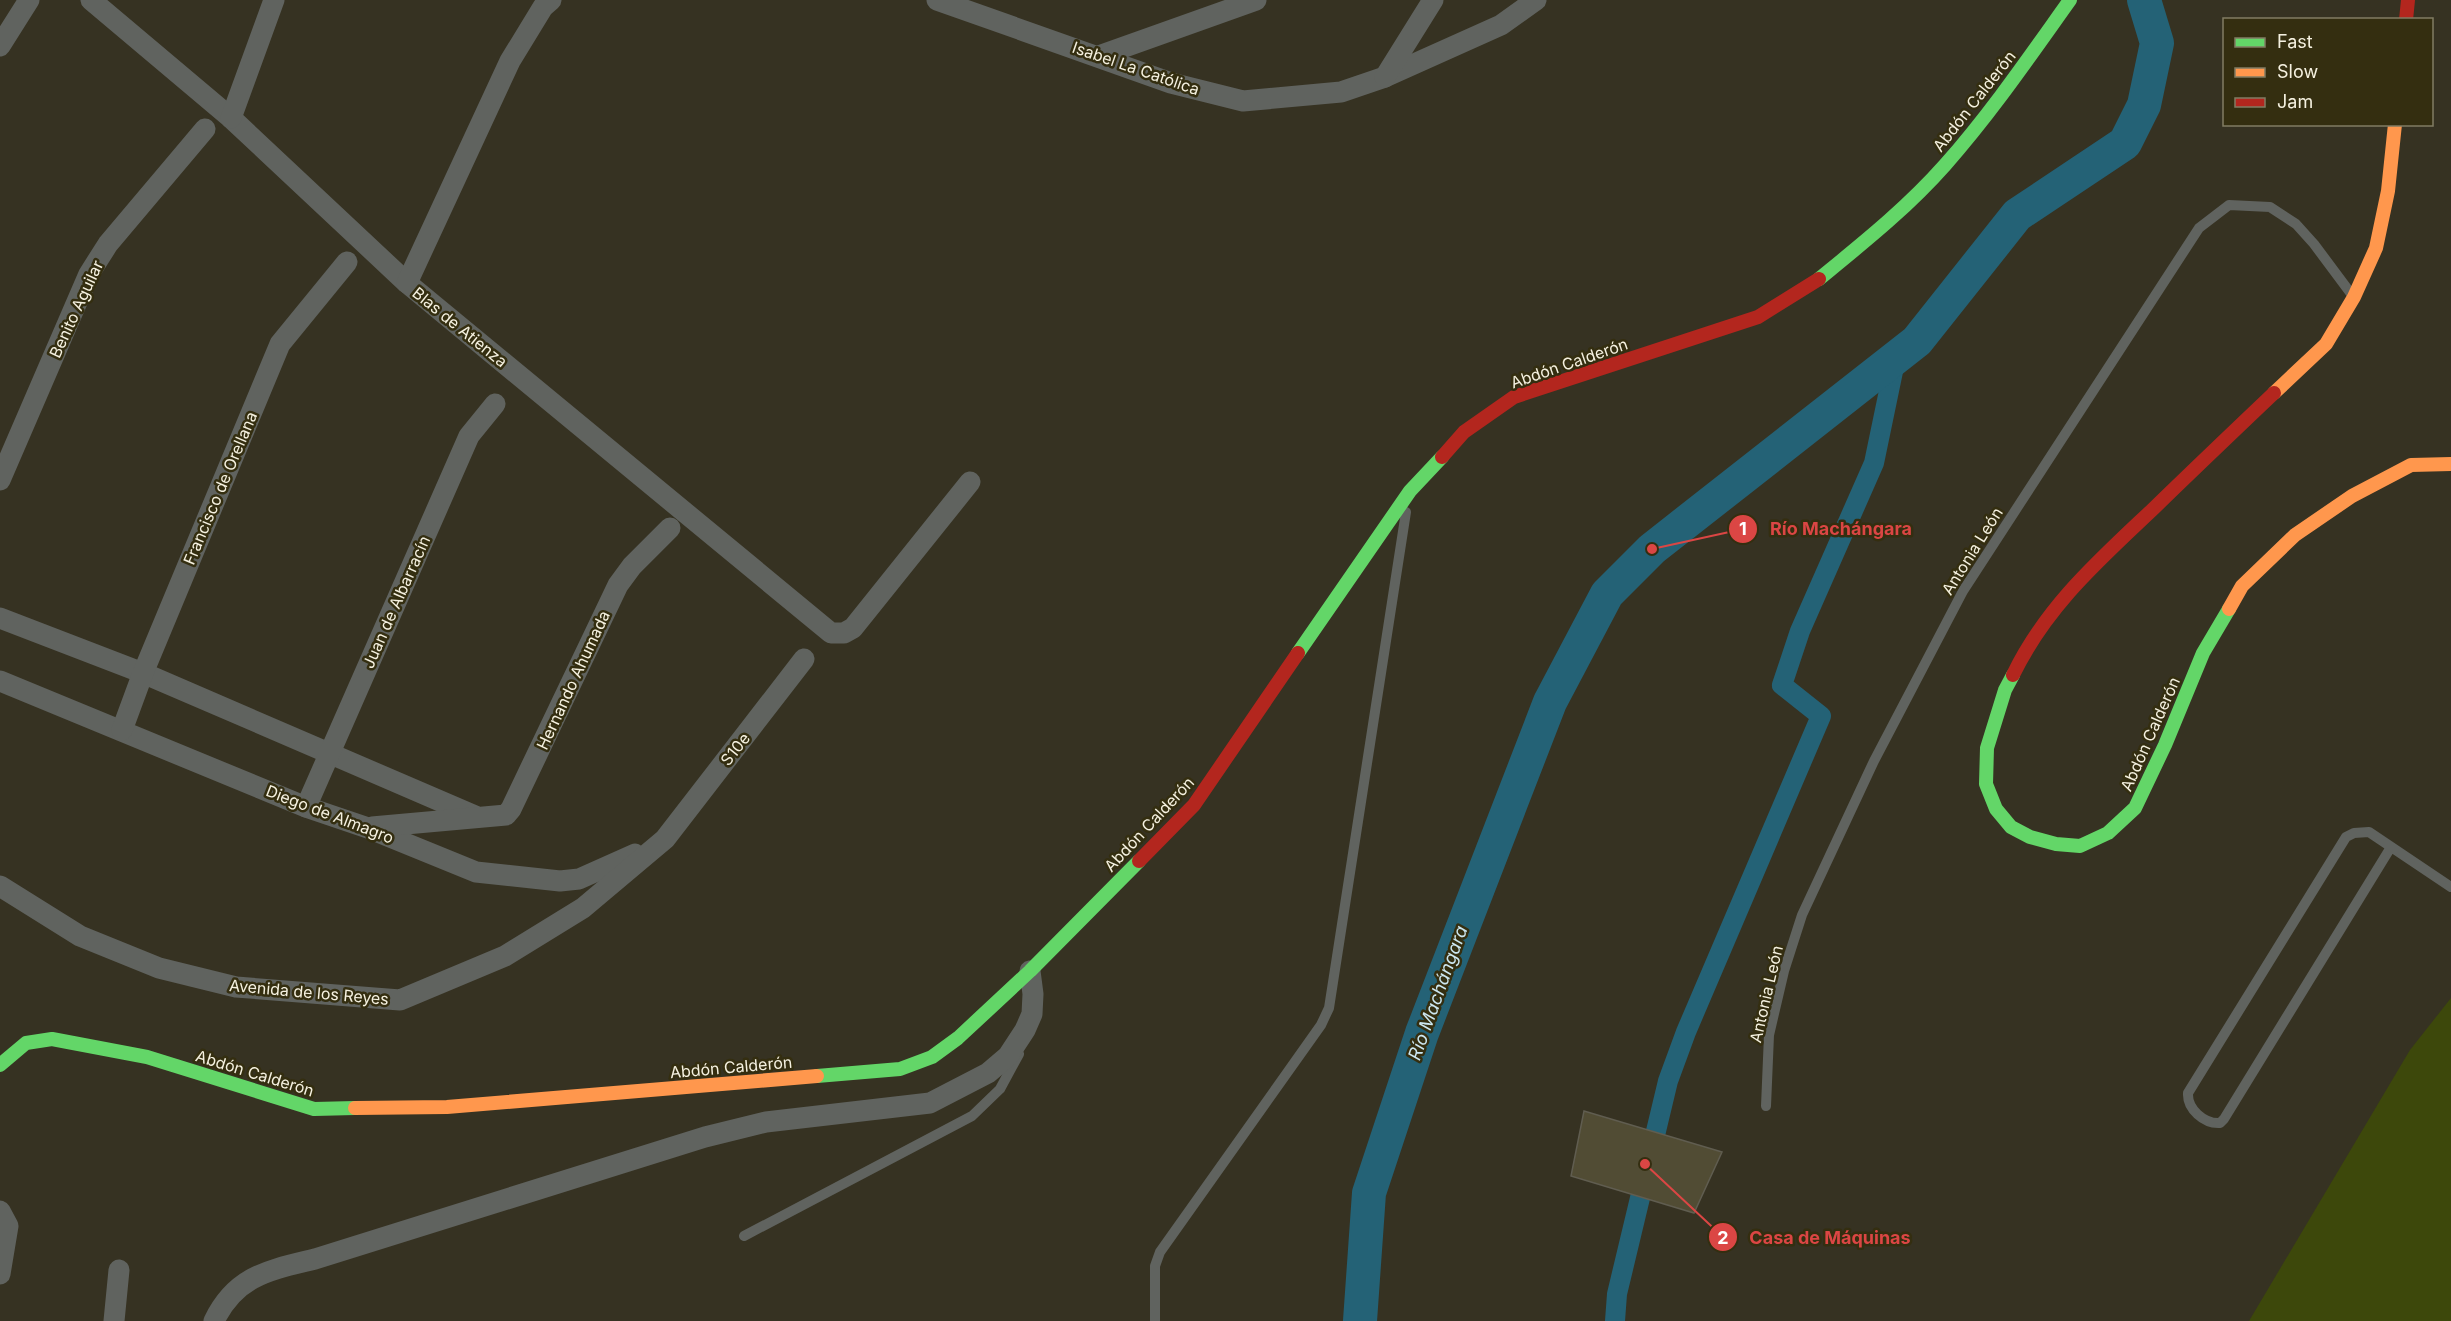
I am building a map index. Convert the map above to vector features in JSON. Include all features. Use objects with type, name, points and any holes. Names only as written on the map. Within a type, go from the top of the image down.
[{"type":"street","points":[[0,46],[29,0]]},
{"type":"street","name":"Blas de Atienza","points":[[91,0],[231,118],[407,283],[831,633],[844,633],[853,628],[970,482]]},
{"type":"street","points":[[231,118],[274,0]]},
{"type":"street","points":[[407,283],[510,61],[543,7],[551,0]]},
{"type":"street","name":"Isabel La Católica","points":[[937,0],[1171,83],[1243,101],[1341,92],[1385,77],[1501,25],[1536,0]]},
{"type":"street","points":[[1099,56],[1256,0]]},
{"type":"street","points":[[1385,77],[1433,0]]},
{"type":"street","name":"Abdón Calderón","points":[[0,1065],[26,1043],[52,1039],[147,1056],[314,1109],[447,1107],[900,1069],[932,1057],[958,1038],[1030,971],[1194,805],[1410,491],[1464,432],[1514,397],[1758,317],[1816,281],[1888,224],[1945,165],[2004,92],[2070,0]]},
{"type":"street","points":[[2406,18],[2408,0]]},
{"type":"street","name":"Abdón Calderón","points":[[2395,126],[2388,191],[2376,248],[2354,297],[2326,344],[2101,558],[2061,599],[2028,644],[2005,690],[1987,748],[1986,784],[1996,809],[2011,827],[2030,837],[2056,844],[2080,846],[2108,834],[2135,808],[2165,745],[2203,653],[2242,586],[2295,535],[2352,496],[2411,465],[2451,464]]},
{"type":"street","name":"Benito Aguilar","points":[[0,480],[89,274],[108,244],[205,129]]},
{"type":"street","name":"Francisco de Orellana","points":[[122,730],[143,673],[280,344],[347,262]]},
{"type":"street","name":"Juan de Albarracín","points":[[306,807],[469,436],[495,404]]},
{"type":"street","name":"Hernando Ahumada","points":[[368,828],[475,816],[500,817],[506,815],[511,809],[618,585],[632,566],[670,528]]},
{"type":"street","points":[[0,618],[143,673],[475,816]]},
{"type":"street","name":"S10e","points":[[665,839],[804,659]]},
{"type":"street","name":"Diego de Almagro","points":[[0,681],[306,807],[368,828],[476,872],[560,881],[579,879],[665,839]]},
{"type":"street","name":"Avenida de los Reyes","points":[[0,886],[80,936],[159,968],[236,987],[400,1000],[505,956],[583,908],[665,839]]},
{"type":"street","points":[[214,1321],[223,1302],[245,1281],[272,1269],[360,1245],[705,1137],[766,1122],[930,1103],[988,1073],[1008,1056],[1025,1030],[1032,1014],[1033,994],[1030,971]]},
{"type":"street","points":[[0,1211],[8,1226],[0,1274]]},
{"type":"street","points":[[114,1321],[119,1270]]},
{"type":"lane","name":"Antonia León","points":[[1766,1106],[1768,1035],[1784,971],[1802,915],[1874,761],[1963,591],[2199,228],[2229,206],[2270,207],[2296,224],[2354,297]]},
{"type":"lane","points":[[1155,1321],[1155,1266],[1160,1252],[1321,1025],[1329,1008],[1410,491]]},
{"type":"lane","points":[[2391,847],[2224,1119],[2220,1123],[2213,1123],[2190,1108],[2187,1102],[2188,1094],[2346,837],[2354,833],[2369,832],[2451,887]]},
{"type":"lane","points":[[744,1236],[972,1116],[1000,1089],[1018,1055],[1025,1030]]},
{"type":"green space","points":[[2451,998],[2451,1321],[2249,1321],[2410,1050]]},
{"type":"building","points":[[1584,1111],[1722,1152],[1694,1213],[1571,1176]]},
{"type":"waterway","name":"Río Machángara","points":[[1360,1321],[1369,1193],[1422,1033],[1550,702],[1607,594],[1652,549],[1917,341],[2017,215],[2125,143],[2144,105],[2157,43],[2144,0]]},
{"type":"waterway","points":[[1615,1321],[1617,1294],[1668,1081],[1686,1032],[1821,716],[1782,685],[1800,631],[1874,463],[1896,357]]},
{"type":"traffic: fast","points":[[1819,279],[1900,210],[1945,165],[1994,105],[2070,0]]},
{"type":"traffic: fast","points":[[1298,653],[1410,491],[1442,457]]},
{"type":"traffic: fast","points":[[2013,675],[2005,690],[1987,748],[1986,784],[1996,809],[2011,827],[2030,837],[2056,844],[2080,846],[2108,833],[2135,808],[2165,745],[2203,653],[2229,609]]},
{"type":"traffic: fast","points":[[817,1076],[900,1069],[932,1057],[958,1038],[1030,971],[1139,861]]},
{"type":"traffic: fast","points":[[0,1065],[26,1043],[52,1039],[147,1057],[314,1109],[355,1108]]},
{"type":"traffic: slow","points":[[2274,393],[2326,344],[2354,297],[2376,248],[2388,191],[2395,126]]},
{"type":"traffic: slow","points":[[2229,609],[2242,586],[2295,535],[2352,496],[2411,465],[2451,464]]},
{"type":"traffic: slow","points":[[355,1108],[447,1107],[817,1076]]},
{"type":"traffic: jam","points":[[2406,18],[2408,0]]},
{"type":"traffic: jam","points":[[1442,457],[1464,432],[1514,397],[1758,317],[1819,279]]},
{"type":"traffic: jam","points":[[2013,675],[2041,628],[2074,587],[2274,393]]},
{"type":"traffic: jam","points":[[1139,861],[1194,805],[1298,653]]},
{"type":"place","name":"Río Machángara","points":[[1652,549]]},
{"type":"place","name":"Casa de Máquinas","points":[[1645,1164]]}]
